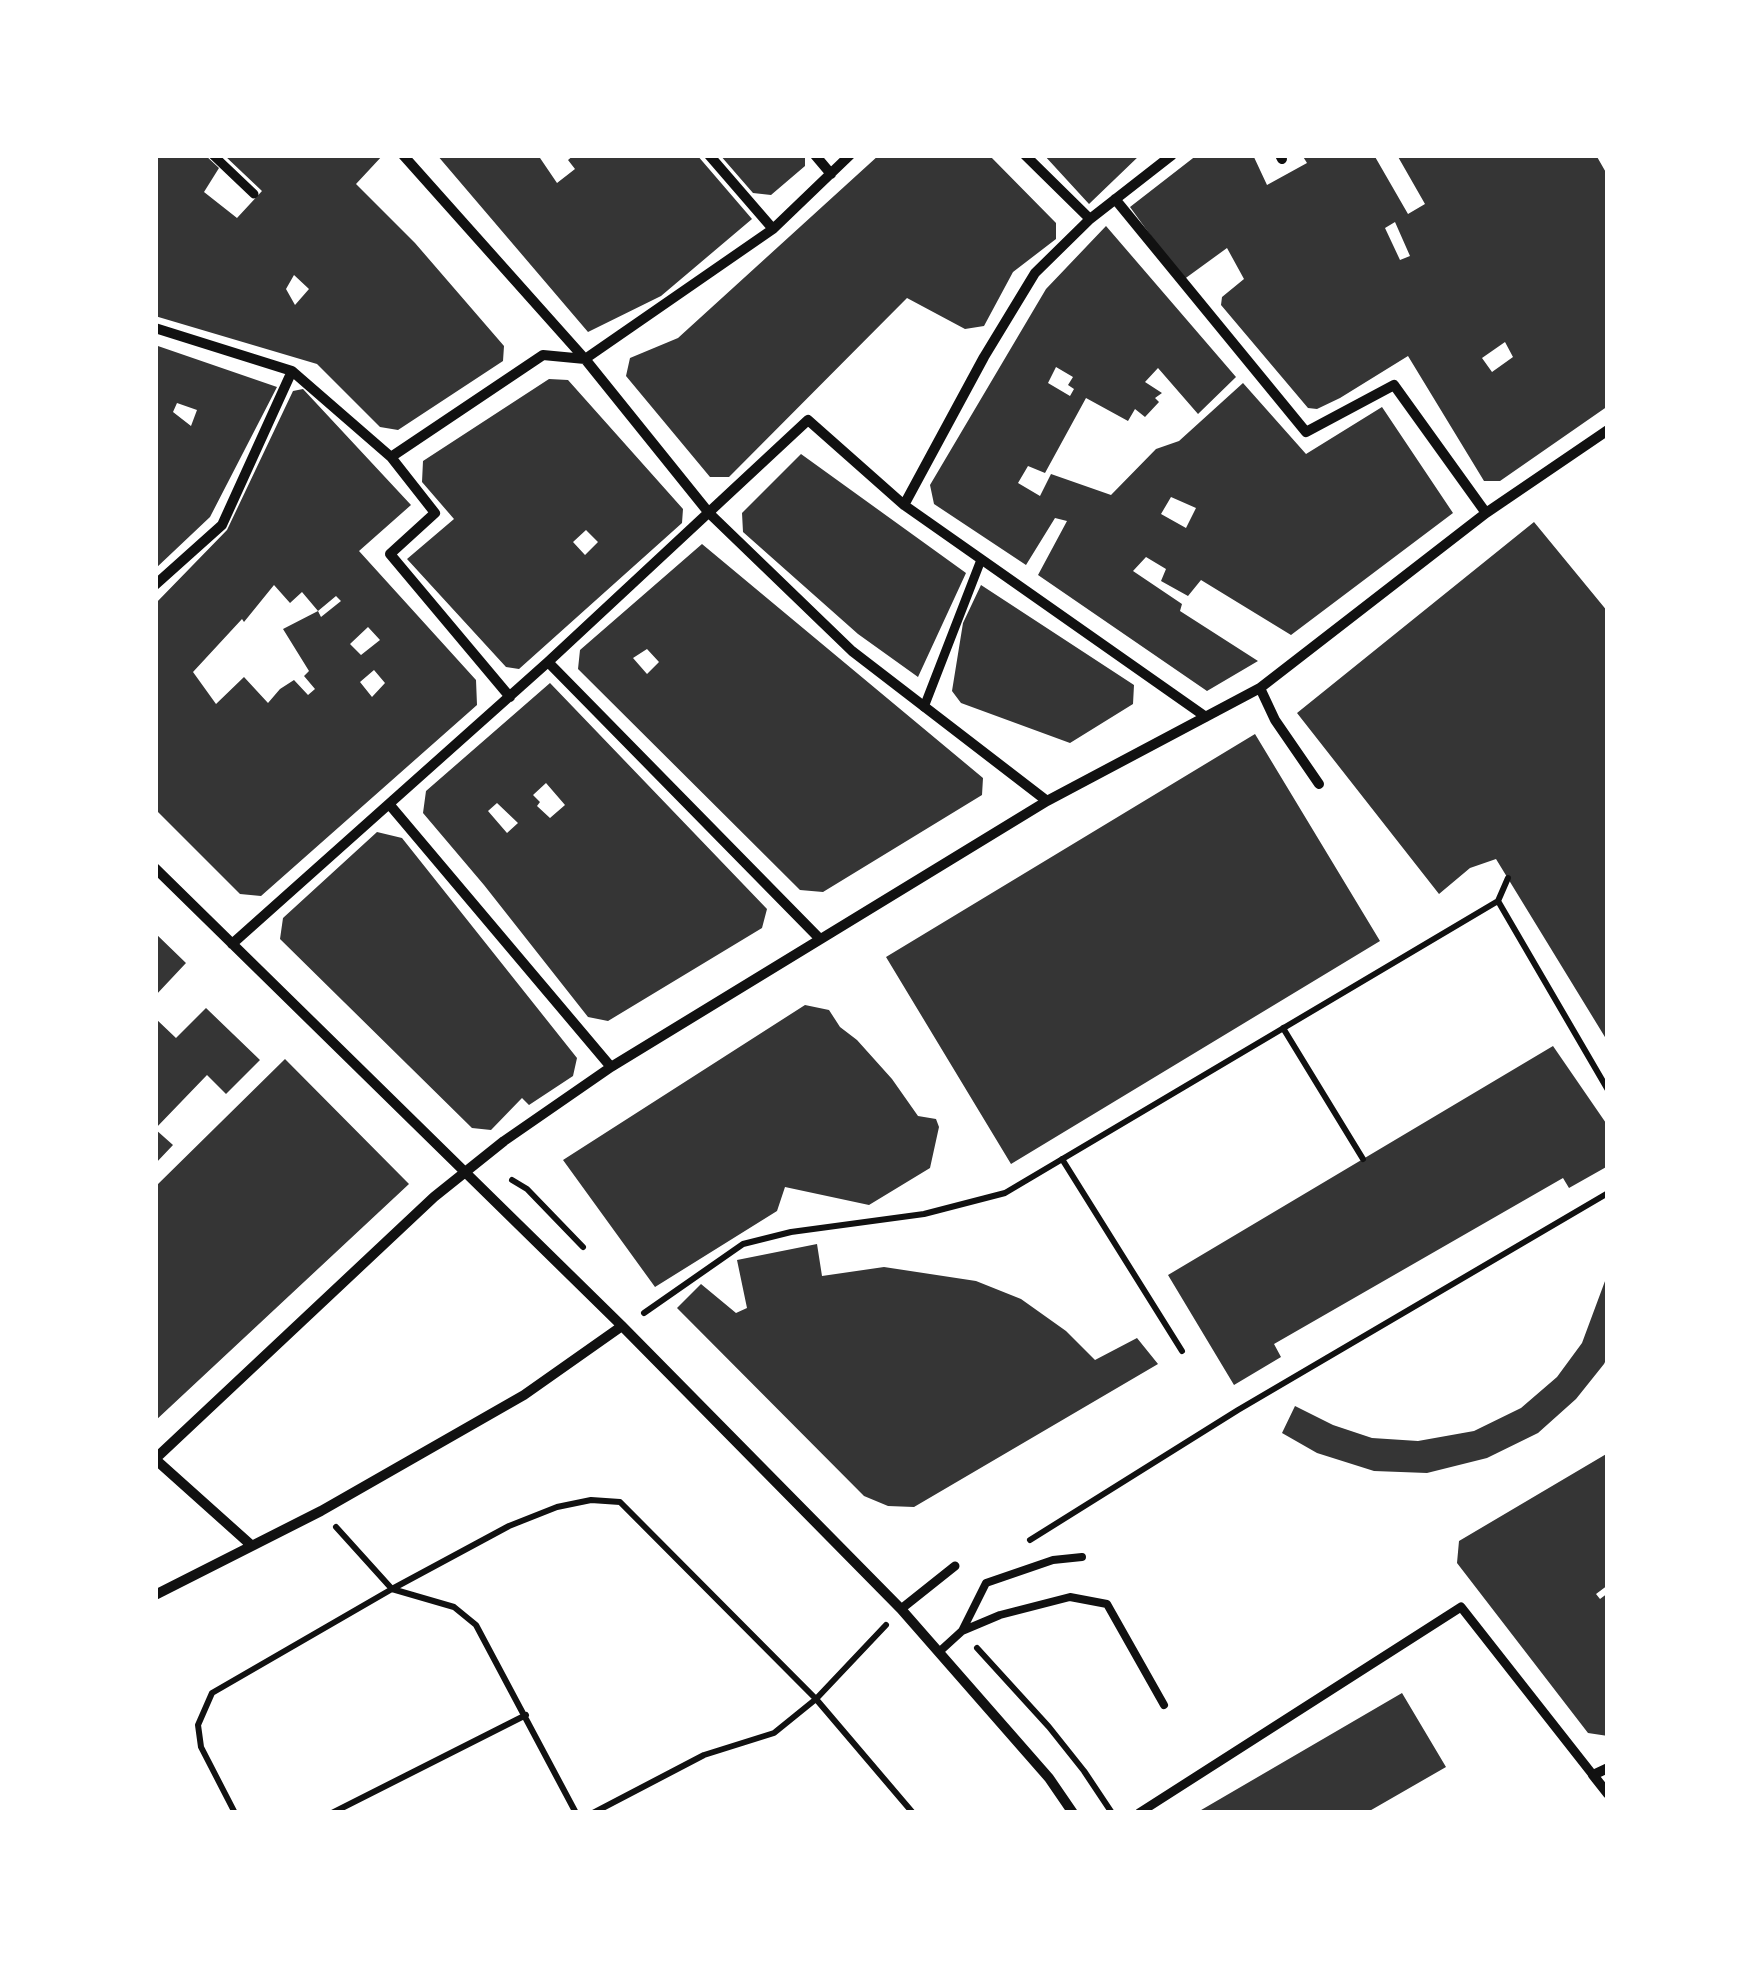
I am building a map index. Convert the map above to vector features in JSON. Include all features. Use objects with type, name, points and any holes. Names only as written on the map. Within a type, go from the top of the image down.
[{"type":"street","points":[[213,155],[254,194]]},
{"type":"street","points":[[403,155],[585,359],[710,513],[852,652],[1047,800]]},
{"type":"street","points":[[709,155],[773,229]]},
{"type":"street","points":[[816,155],[831,174]]},
{"type":"street","points":[[391,457],[543,356],[585,359],[773,229],[850,155]]},
{"type":"street","points":[[1025,155],[1090,219]]},
{"type":"street","points":[[904,506],[984,357],[1035,273],[1090,219],[1172,155]]},
{"type":"street","points":[[1115,199],[1306,432],[1394,385],[1486,512]]},
{"type":"street","points":[[155,328],[292,371],[391,457],[435,513],[390,554],[510,696]]},
{"type":"street","points":[[155,585],[222,525],[292,371]]},
{"type":"street","points":[[232,944],[548,662],[808,420],[904,506],[1206,717]]},
{"type":"street","points":[[251,1545],[155,1459],[465,1172],[611,1067],[819,938],[1047,800],[1260,688],[1486,512],[1608,430]]},
{"type":"street","points":[[924,707],[981,560]]},
{"type":"street","points":[[548,662],[819,938]]},
{"type":"street","points":[[1260,688],[1275,720],[1319,784]]},
{"type":"street","points":[[390,804],[611,1067]]},
{"type":"street","points":[[155,868],[622,1326],[900,1609],[1074,1813]]},
{"type":"street","points":[[155,1595],[321,1511],[524,1395],[622,1326]]},
{"type":"street","points":[[900,1609],[955,1566]]},
{"type":"street","points":[[1140,1813],[1461,1608],[1608,1794]]},
{"type":"street","points":[[1594,1776],[1608,1768]]},
{"type":"lane","points":[[962,1631],[986,1583],[1053,1560],[1082,1557]]},
{"type":"lane","points":[[938,1652],[962,1631],[1000,1615],[1070,1597],[1108,1604],[1164,1705]]},
{"type":"path","points":[[622,1326],[743,1244],[791,1232],[924,1214],[1004,1193],[1498,900],[1508,878]]},
{"type":"path","points":[[1498,900],[1608,1090]]},
{"type":"path","points":[[1282,1028],[1363,1159]]},
{"type":"path","points":[[1062,1158],[1182,1352]]},
{"type":"path","points":[[1026,1542],[1238,1410],[1608,1194]]},
{"type":"path","points":[[235,1813],[201,1747],[198,1724],[212,1693],[392,1588],[510,1526],[557,1507],[591,1500],[620,1502],[816,1700],[913,1813]]},
{"type":"path","points":[[321,1511],[392,1588],[454,1608],[476,1625],[576,1813]]},
{"type":"path","points":[[593,1813],[704,1755],[774,1732],[816,1700],[900,1609]]},
{"type":"path","points":[[332,1813],[526,1715]]},
{"type":"building","points":[[155,155],[205,155],[219,168],[204,192],[237,218],[262,191],[224,155],[383,155],[356,184],[415,243],[504,346],[503,361],[398,430],[380,427],[317,364],[155,316]],"holes":[[[294,275],[309,289],[295,305],[286,289]]]},
{"type":"building","points":[[437,155],[538,155],[557,183],[575,169],[568,160],[574,155],[697,155],[752,219],[661,296],[588,332]]},
{"type":"building","points":[[720,155],[805,155],[805,166],[771,195],[753,193]]},
{"type":"building","points":[[879,155],[989,155],[1056,223],[1056,239],[1013,272],[984,326],[965,329],[907,298],[729,477],[710,477],[626,376],[630,358],[678,338]]},
{"type":"building","points":[[1044,155],[1140,155],[1089,204]]},
{"type":"building","points":[[1197,155],[1253,155],[1267,185],[1307,163],[1302,155],[1374,155],[1408,214],[1425,204],[1397,155],[1596,155],[1608,176],[1608,406],[1500,481],[1484,481],[1408,356],[1340,398],[1317,409],[1308,408],[1221,305],[1222,297],[1244,279],[1227,248],[1183,280],[1130,207]],"holes":[[[1395,222],[1410,256],[1400,260],[1385,228]],[[1505,342],[1513,357],[1492,372],[1482,358]]]},
{"type":"building","points":[[1106,226],[1236,377],[1198,414],[1158,368],[1145,382],[1162,393],[1145,417],[1135,409],[1128,421],[1086,398],[1045,473],[1028,466],[1018,483],[1040,496],[1051,474],[1111,495],[1156,449],[1179,441],[1243,383],[1306,454],[1382,407],[1453,513],[1291,635],[1201,580],[1188,596],[1161,581],[1166,569],[1146,557],[1133,571],[1182,604],[1180,611],[1258,661],[1207,691],[1038,575],[1067,521],[1055,518],[1026,565],[934,504],[930,485],[1046,289]],"holes":[[[1056,367],[1073,377],[1068,385],[1074,389],[1070,396],[1048,383]],[[1171,497],[1196,508],[1186,528],[1161,514]]]},
{"type":"building","points":[[155,345],[277,387],[210,517],[155,569]],"holes":[[[177,403],[197,410],[191,426],[173,412]]]},
{"type":"building","points":[[549,379],[568,380],[683,509],[682,523],[519,669],[506,667],[407,559],[454,519],[422,482],[423,461]],"holes":[[[586,530],[598,542],[585,555],[573,542]]]},
{"type":"building","points":[[303,389],[411,505],[359,551],[476,680],[477,705],[261,896],[240,894],[155,809],[155,604],[227,530],[293,391]],"holes":[[[274,585],[290,603],[302,592],[318,611],[283,629],[309,671],[304,676],[315,689],[308,695],[294,680],[268,703],[244,677],[216,704],[193,672],[242,619],[244,622]],[[336,596],[341,601],[321,617],[318,611]],[[368,627],[380,640],[361,655],[350,644]],[[374,670],[385,683],[372,697],[360,682]]]},
{"type":"building","points":[[801,454],[966,573],[918,677],[858,634],[743,532],[742,513]]},
{"type":"building","points":[[1534,522],[1608,612],[1608,1042],[1496,859],[1470,868],[1439,894],[1297,713]]},
{"type":"building","points":[[702,544],[983,778],[982,795],[823,892],[800,890],[578,669],[580,650]],"holes":[[[647,649],[659,662],[647,674],[633,658]]]},
{"type":"building","points":[[981,585],[1134,685],[1133,704],[1070,743],[961,703],[952,691],[963,623]]},
{"type":"building","points":[[550,683],[767,909],[762,928],[608,1021],[588,1017],[423,813],[426,791]],"holes":[[[546,783],[565,805],[550,818],[537,806],[540,802],[533,795]],[[497,803],[518,823],[507,833],[488,811]]]},
{"type":"building","points":[[1255,734],[1380,941],[1011,1164],[886,957]]},
{"type":"building","points":[[377,832],[402,838],[577,1058],[573,1076],[529,1105],[522,1098],[491,1130],[472,1128],[280,939],[283,918]]},
{"type":"building","points":[[155,933],[186,963],[155,996]]},
{"type":"building","points":[[805,1005],[829,1010],[840,1027],[892,1079],[918,1116],[936,1119],[939,1127],[930,1168],[869,1205],[785,1187],[777,1211],[655,1287],[563,1160]]},
{"type":"building","points":[[206,1008],[260,1060],[226,1094],[207,1075],[155,1129],[155,1018],[176,1038]]},
{"type":"building","points":[[1553,1046],[1608,1126],[1608,1166],[1569,1188],[1563,1178],[1274,1344],[1281,1357],[1234,1385],[1168,1275]]},
{"type":"building","points":[[285,1059],[409,1184],[155,1421],[155,1187]]},
{"type":"building","points":[[155,1129],[173,1145],[155,1164]]},
{"type":"building","points":[[817,1244],[822,1276],[884,1267],[976,1281],[1021,1299],[1066,1331],[1095,1360],[1137,1338],[1158,1364],[914,1507],[888,1506],[864,1496],[677,1308],[701,1284],[736,1313],[747,1308],[737,1260]]},
{"type":"building","points":[[1608,1273],[1608,1356],[1576,1399],[1538,1433],[1487,1458],[1427,1473],[1374,1471],[1317,1453],[1282,1433],[1295,1406],[1372,1438],[1418,1441],[1474,1431],[1521,1408],[1557,1377],[1582,1343]]},
{"type":"building","points":[[1608,1453],[1608,1585],[1596,1594],[1600,1599],[1608,1593],[1608,1736],[1588,1733],[1457,1563],[1459,1541]]},
{"type":"building","points":[[1402,1693],[1446,1767],[1366,1813],[1196,1813]]}]
